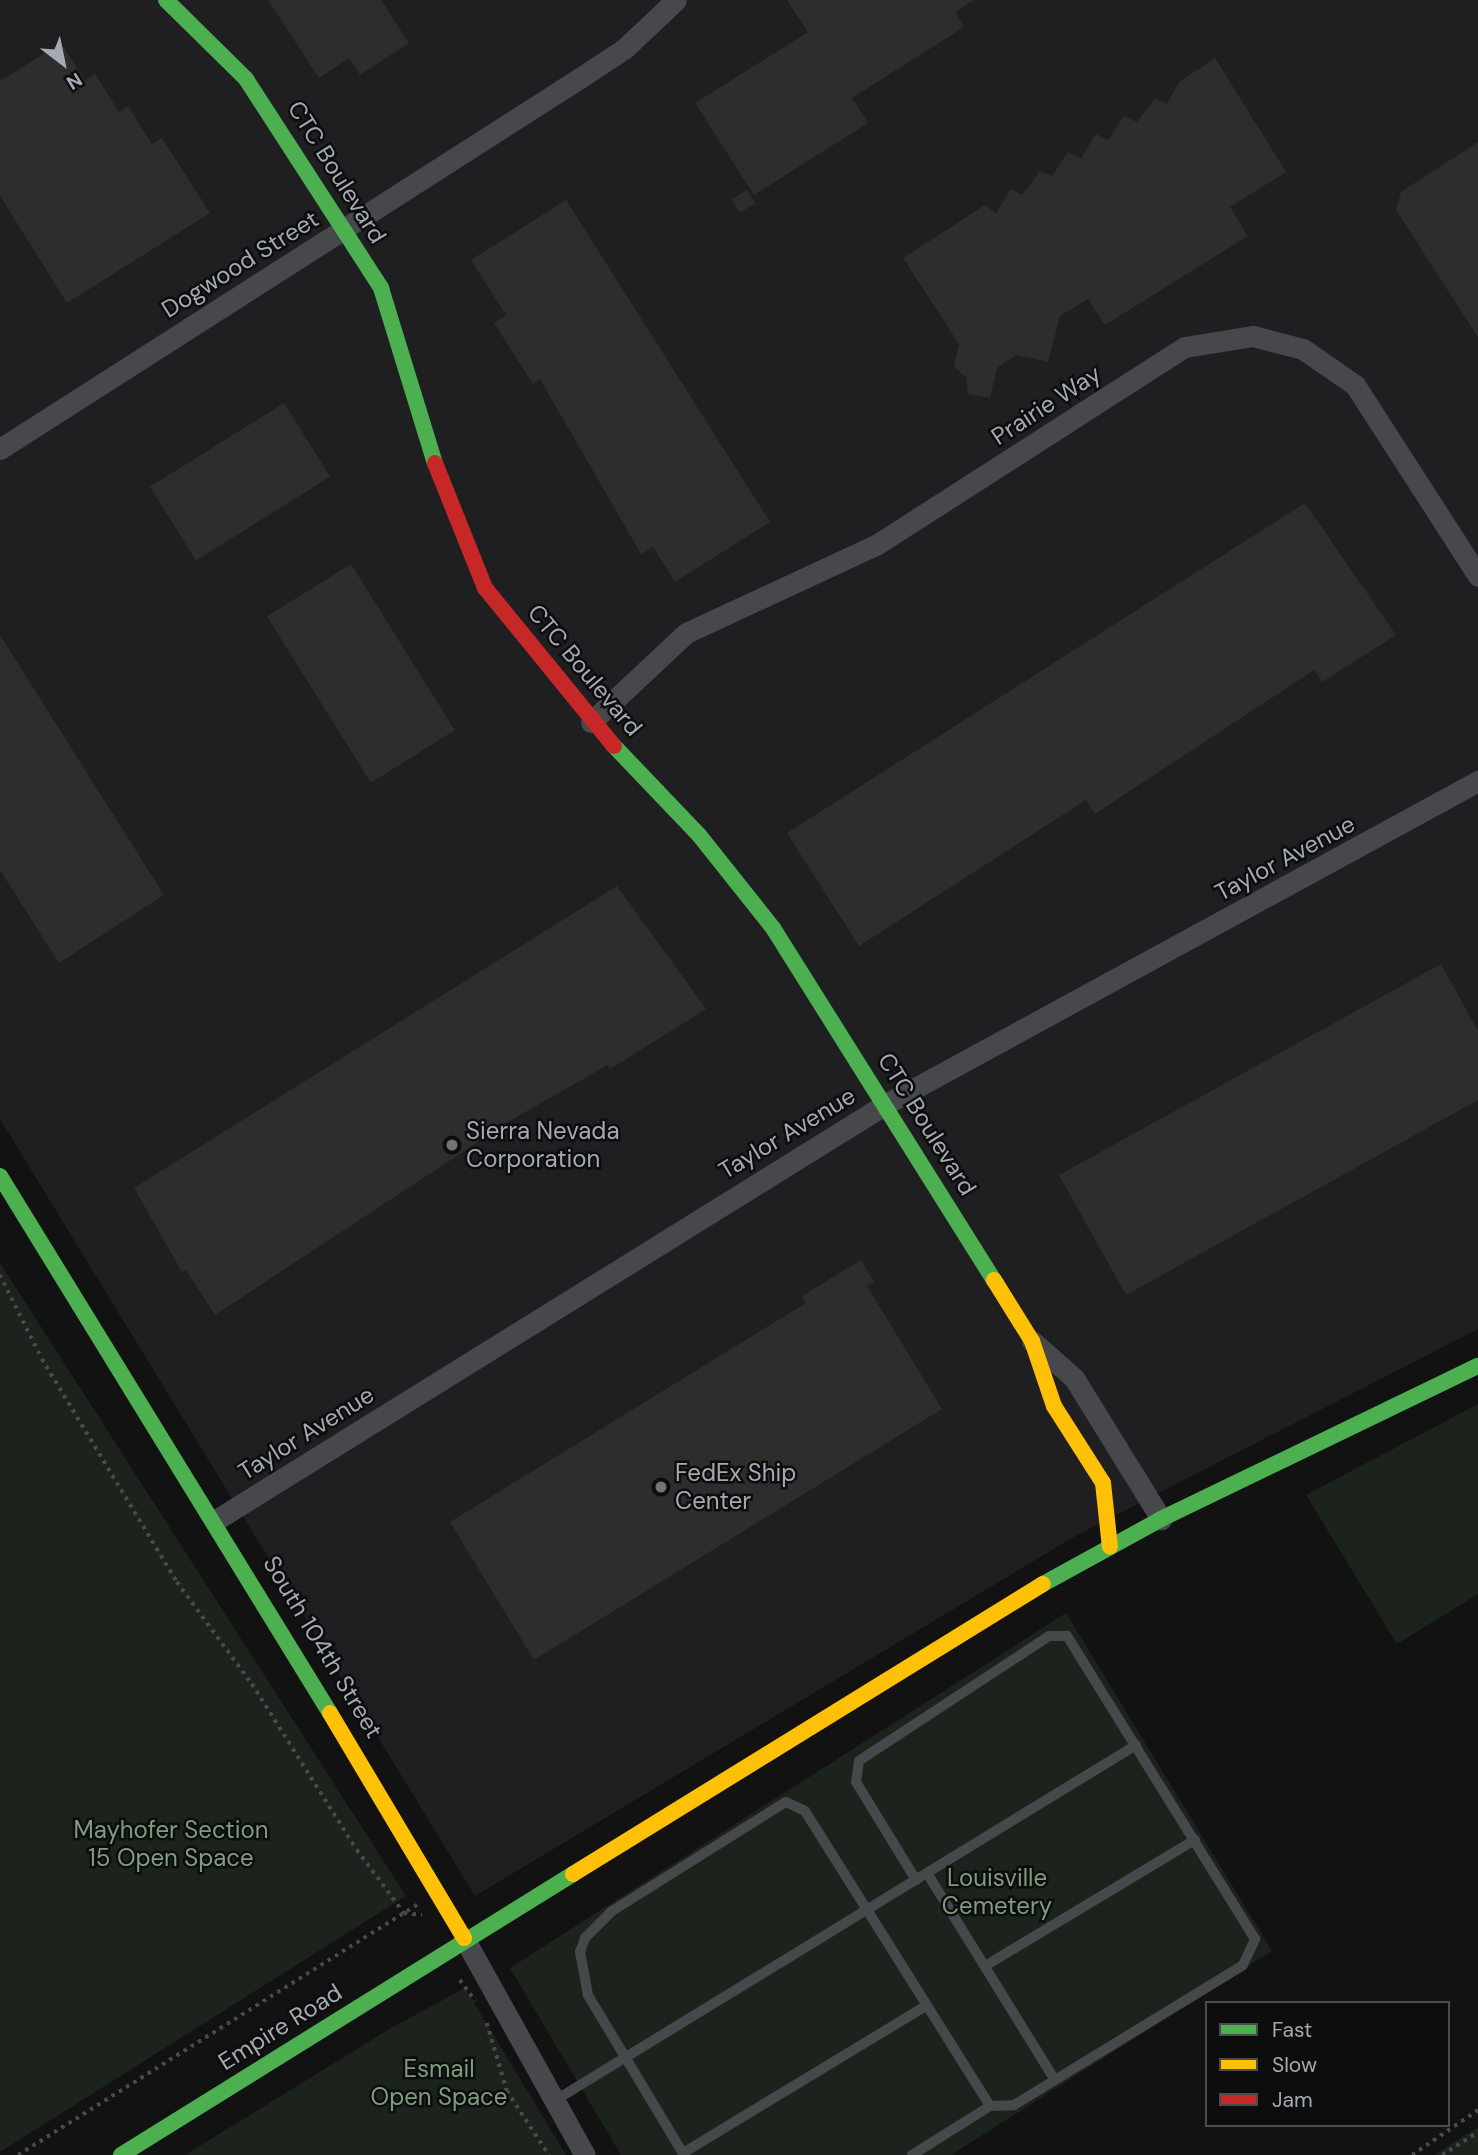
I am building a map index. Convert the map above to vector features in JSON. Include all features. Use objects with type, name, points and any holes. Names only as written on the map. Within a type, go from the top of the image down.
[{"type":"street","name":"CTC Boulevard","points":[[166,0],[246,79],[392,311],[439,477],[474,569],[518,635],[591,722],[737,879],[884,1105],[1032,1341],[1054,1406],[1103,1483],[1110,1547]]},
{"type":"street","name":"Dogwood Street","points":[[0,449],[624,49],[676,0]]},
{"type":"street","name":"Prairie Way","points":[[591,722],[686,633],[876,545],[1185,347],[1253,336],[1303,349],[1355,386],[1478,576]]},
{"type":"street","name":"Taylor Avenue","points":[[216,1520],[884,1105],[1478,781]]},
{"type":"street","name":"South 104th Street","points":[[0,1176],[216,1520],[440,1891],[585,2155]]},
{"type":"street","name":"CTC Boulevard","points":[[1032,1341],[1074,1378],[1161,1519]]},
{"type":"street","name":"Empire Road","points":[[121,2155],[464,1938],[895,1671],[1161,1519],[1478,1366]]},
{"type":"lane","points":[[912,2155],[990,2106],[1014,2105],[1242,1965],[1252,1953],[1252,1930],[1077,1645],[1068,1636],[1049,1636],[859,1761],[856,1782],[916,1880]]},
{"type":"lane","points":[[554,2101],[1136,1745]]},
{"type":"lane","points":[[926,2006],[683,2154],[588,1995],[581,1973],[585,1938],[612,1911],[786,1802],[805,1811],[865,1911],[926,2006],[990,2106]]},
{"type":"lane","points":[[985,1966],[1195,1840]]},
{"type":"lane","points":[[927,1873],[1055,2080]]},
{"type":"path","points":[[0,1275],[42,1359],[177,1582],[252,1684],[357,1850],[404,1913],[424,1915]]},
{"type":"path","points":[[18,2155],[440,1891]]},
{"type":"path","points":[[460,1980],[489,2029],[507,2091],[550,2155]]},
{"type":"path","points":[[1412,2155],[1478,2110]]},
{"type":"path","points":[[1442,2155],[1478,2132]]},
{"type":"shaded area","points":[[0,0],[1478,0],[1478,1329],[1077,1535],[475,1896],[0,1119]]},
{"type":"green space","name":"Mayhofer Section 15 Open Space","points":[[0,1263],[406,1896],[0,2152]]},
{"type":"green space","points":[[1478,1404],[1478,1594],[1397,1644],[1306,1495]]},
{"type":"green space","name":"Louisville Cemetery","points":[[1066,1613],[1272,1951],[951,2155],[621,2155],[510,1968]]},
{"type":"green space","name":"Esmail Open Space","points":[[465,1988],[566,2155],[185,2155],[391,2028]]},
{"type":"green space","points":[[1478,2127],[1478,2155],[1434,2155]]},
{"type":"building","points":[[268,0],[381,0],[409,43],[360,75],[349,58],[319,78]]},
{"type":"building","points":[[787,0],[974,0],[955,12],[964,27],[852,98],[868,123],[754,195],[695,103],[808,32]]},
{"type":"building","points":[[61,43],[85,81],[95,74],[119,112],[128,106],[152,144],[162,138],[210,213],[67,303],[0,196],[0,81]]},
{"type":"building","points":[[1215,58],[1286,172],[1230,207],[1248,236],[1105,325],[1088,299],[1060,316],[1048,362],[1016,355],[997,368],[990,398],[968,394],[966,377],[954,367],[959,344],[903,258],[985,205],[996,213],[1011,189],[1022,195],[1040,171],[1052,176],[1068,152],[1081,158],[1096,134],[1108,140],[1124,116],[1137,122],[1155,98],[1167,104],[1179,82]]},
{"type":"building","points":[[1478,142],[1478,337],[1396,210],[1401,192]]},
{"type":"building","points":[[747,190],[755,204],[739,213],[731,199]]},
{"type":"building","points":[[566,200],[770,522],[675,582],[653,547],[641,554],[540,379],[533,384],[494,323],[506,315],[471,260]]},
{"type":"building","points":[[284,403],[330,477],[196,561],[150,487]]},
{"type":"building","points":[[1305,503],[1396,635],[1322,682],[1314,670],[1095,814],[1086,800],[859,946],[787,833]]},
{"type":"building","points":[[351,564],[455,730],[371,783],[267,616]]},
{"type":"building","points":[[0,635],[164,895],[59,963],[0,870]]},
{"type":"building","points":[[617,886],[706,1009],[610,1069],[608,1065],[513,1119],[215,1315],[186,1270],[182,1272],[134,1188]]},
{"type":"building","points":[[1441,964],[1478,1031],[1478,1100],[1126,1295],[1059,1175]]},
{"type":"building","name":"FedEx Ship Center","points":[[861,1260],[874,1282],[867,1286],[942,1409],[534,1660],[450,1522],[806,1303],[802,1296]]},
{"type":"traffic: fast","points":[[166,0],[246,79],[381,288],[435,463]]},
{"type":"traffic: fast","points":[[614,746],[699,835],[773,928],[994,1280]]},
{"type":"traffic: fast","points":[[0,1176],[330,1713]]},
{"type":"traffic: fast","points":[[1043,1584],[1161,1519],[1478,1366]]},
{"type":"traffic: fast","points":[[121,2155],[573,1874]]},
{"type":"traffic: slow","points":[[994,1280],[1032,1341],[1054,1406],[1103,1483],[1110,1547]]},
{"type":"traffic: slow","points":[[573,1874],[1043,1584]]},
{"type":"traffic: slow","points":[[330,1713],[464,1938]]},
{"type":"traffic: jam","points":[[435,463],[485,588],[614,746]]},
{"type":"place","name":"Sierra Nevada Corporation","points":[[452,1145]]},
{"type":"place","name":"FedEx Ship Center","points":[[661,1487]]}]
